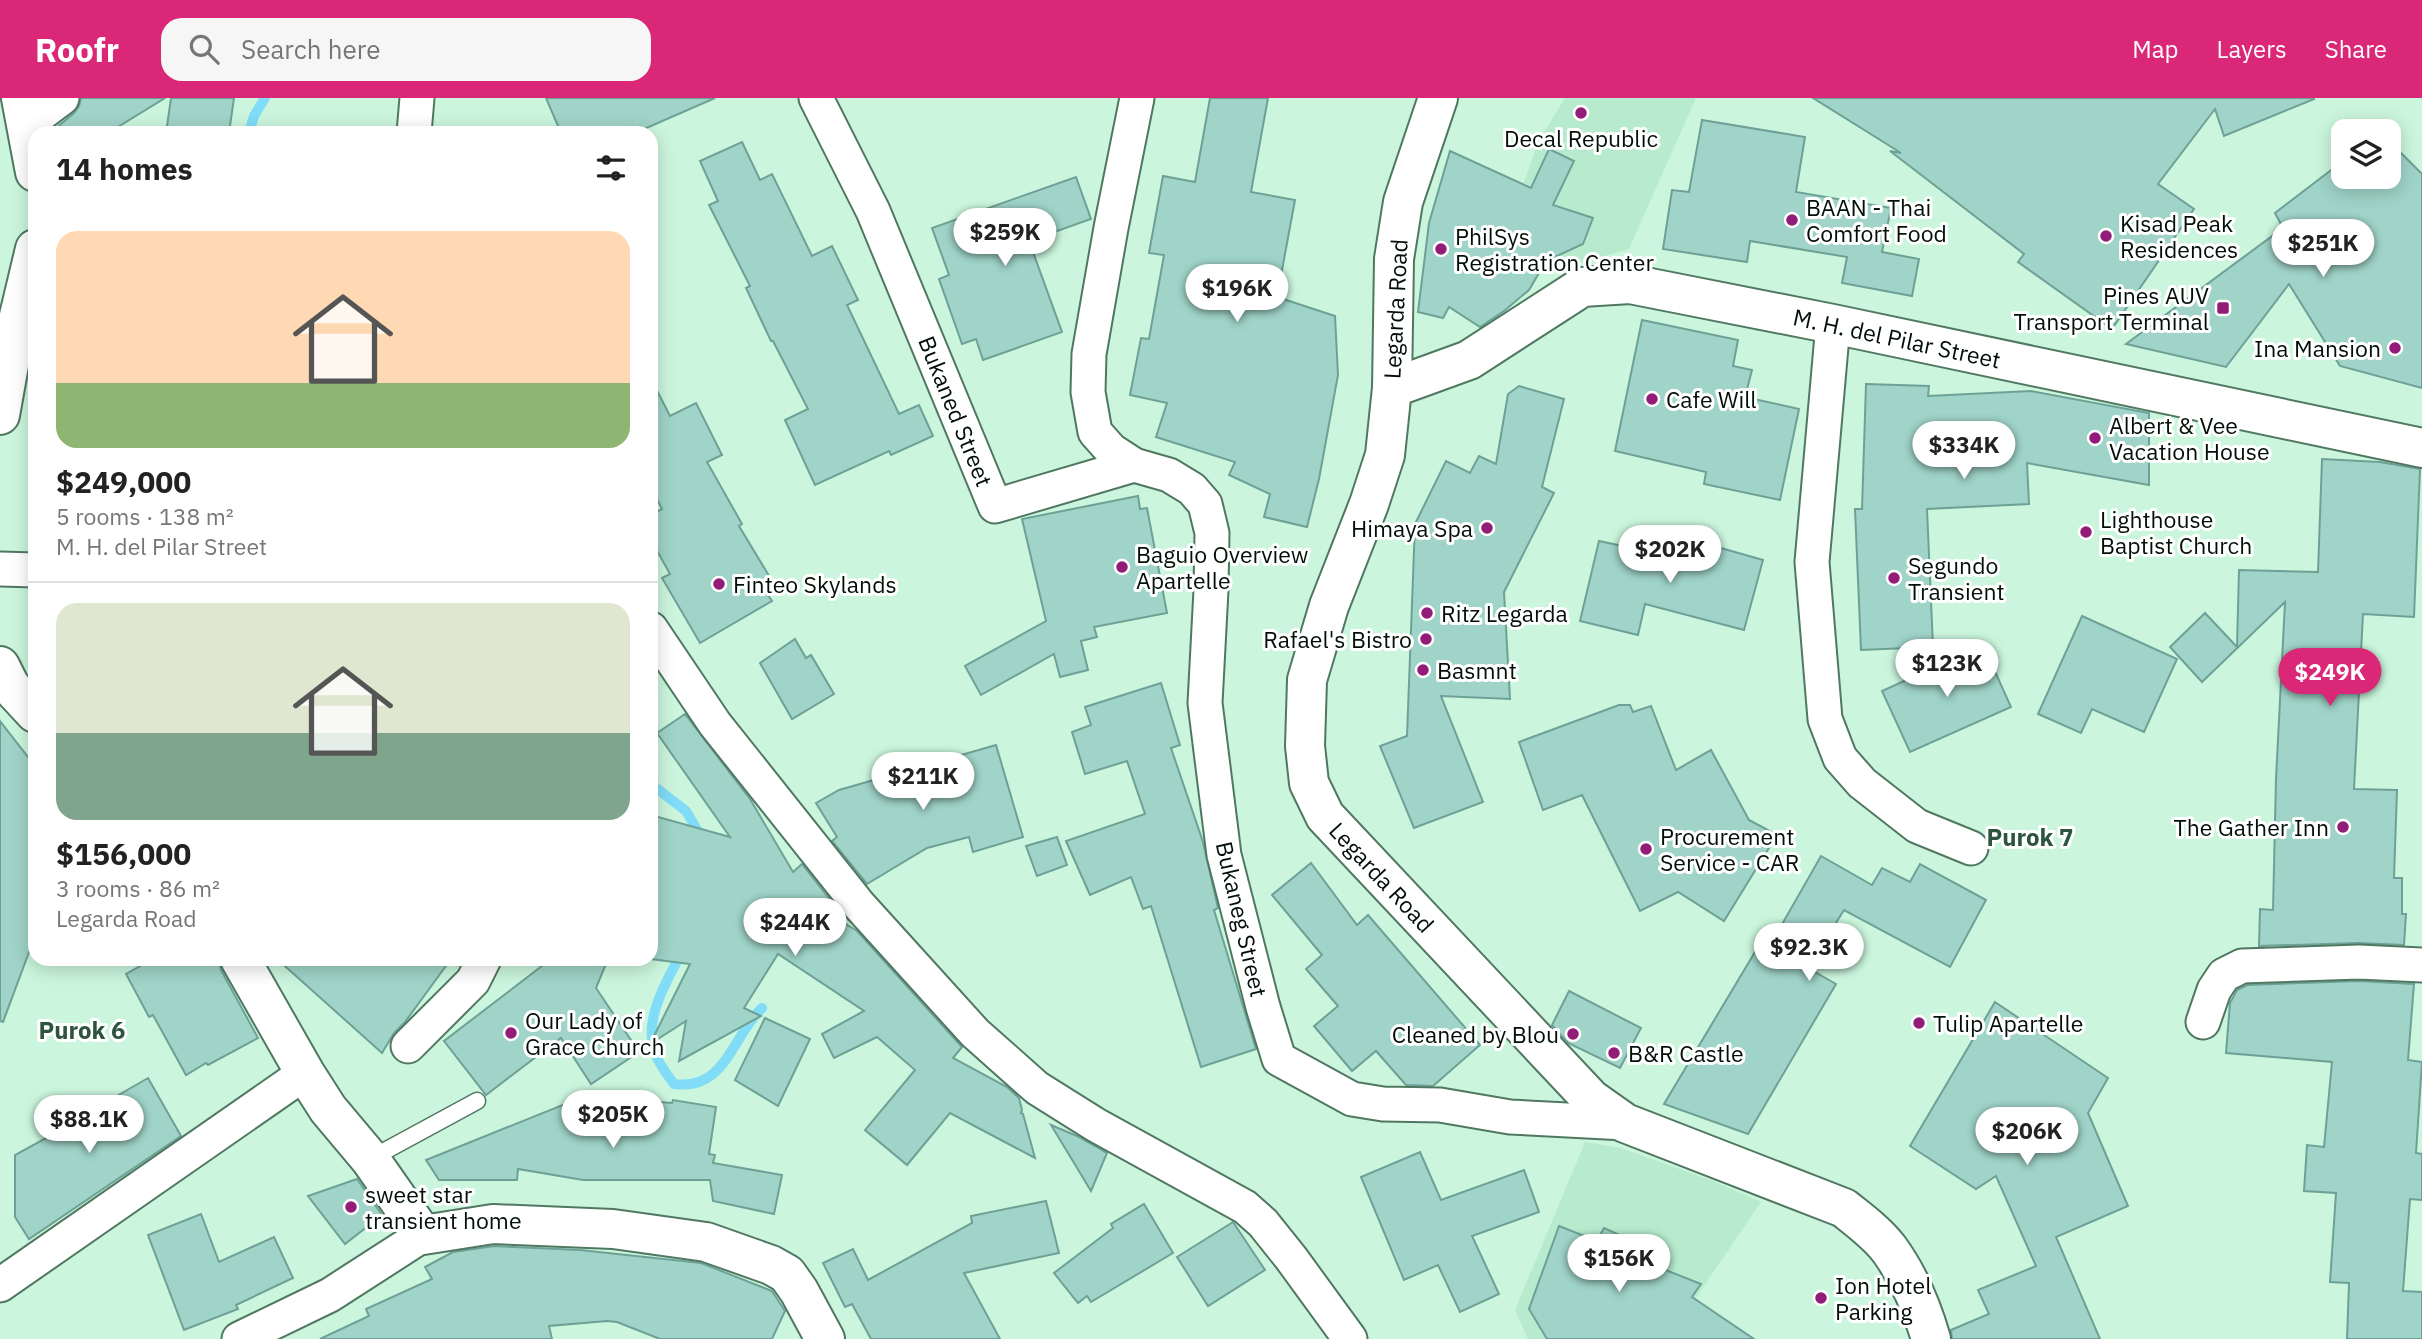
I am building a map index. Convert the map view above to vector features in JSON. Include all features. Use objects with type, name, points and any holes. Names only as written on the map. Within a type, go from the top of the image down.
[{"type":"street","points":[[28,133],[24,111],[62,98]]},
{"type":"street","points":[[414,126],[416,98]]},
{"type":"street","name":"Bukaned Street","points":[[816,98],[873,211],[995,506],[1134,465]]},
{"type":"street","points":[[1134,465],[1111,450],[1095,432],[1088,392],[1089,355],[1111,228],[1138,98]]},
{"type":"street","name":"Legarda Road","points":[[1438,98],[1403,202],[1394,260],[1392,388],[1385,455],[1329,606],[1307,680],[1305,746],[1310,783],[1325,816],[1591,1099],[1625,1122],[1844,1208],[1870,1229],[1888,1248],[1902,1269],[1925,1318],[1931,1339]]},
{"type":"street","name":"M. H. del Pilar Street","points":[[1392,388],[1469,360],[1582,287],[1630,284],[2422,448]]},
{"type":"street","points":[[0,415],[24,336],[28,304]]},
{"type":"street","points":[[1833,324],[1812,562],[1825,719],[1840,758],[1862,783],[1917,826],[1971,848]]},
{"type":"street","name":"Bukaneg Street","points":[[1134,465],[1169,475],[1192,489],[1205,504],[1212,533],[1205,703],[1224,855],[1279,1059],[1352,1099],[1383,1104],[1440,1105],[1510,1117],[1625,1122]]},
{"type":"street","points":[[0,569],[28,570]]},
{"type":"street","points":[[658,639],[715,724],[851,895],[975,1033],[1037,1088],[1096,1125],[1245,1207],[1263,1223],[1291,1258],[1350,1339]]},
{"type":"street","points":[[0,666],[10,686],[28,705]]},
{"type":"street","points":[[2203,1022],[2214,990],[2224,975],[2242,966],[2359,962],[2422,965]]},
{"type":"street","points":[[244,966],[328,1109],[370,1160],[423,1235]]},
{"type":"street","points":[[408,1046],[473,981],[480,966]]},
{"type":"street","points":[[0,1284],[305,1073]]},
{"type":"street","points":[[239,1339],[330,1295],[423,1235],[494,1224],[613,1230],[706,1242],[771,1265],[787,1274],[825,1339]]},
{"type":"lane","points":[[370,1160],[477,1101]]},
{"type":"shaded area","points":[[1565,98],[1696,98],[1629,249],[1538,275],[1497,259],[1538,142]]},
{"type":"shaded area","points":[[1585,1142],[1621,1148],[1713,1181],[1761,1202],[1668,1339],[1528,1339],[1515,1310]]},
{"type":"building","points":[[81,98],[165,98],[119,126],[58,126],[79,106]]},
{"type":"building","points":[[171,98],[234,98],[230,126],[167,126]]},
{"type":"building","points":[[546,98],[715,98],[651,126],[558,126]]},
{"type":"building","points":[[1210,98],[1268,98],[1251,192],[1295,200],[1277,297],[1335,316],[1338,375],[1319,479],[1307,527],[1264,517],[1270,494],[1229,475],[1235,462],[1156,437],[1167,403],[1130,395],[1141,338],[1149,339],[1164,255],[1149,253],[1163,176],[1195,182]]},
{"type":"building","points":[[1813,98],[2314,99],[2224,136],[2215,109],[2158,184],[2194,209],[2112,329],[2018,262],[2024,254],[1890,151],[1901,153]]},
{"type":"building","points":[[1702,120],[1805,137],[1796,192],[1891,208],[1882,252],[1919,259],[1912,296],[1842,283],[1847,257],[1750,241],[1747,262],[1663,249],[1672,190],[1689,192]]},
{"type":"building","points":[[742,142],[760,180],[772,174],[812,256],[832,246],[858,300],[847,305],[899,414],[919,405],[933,436],[891,455],[889,451],[815,485],[785,420],[808,409],[771,341],[746,288],[750,286],[709,205],[718,201],[700,161]]},
{"type":"building","points":[[1549,149],[1574,161],[1553,205],[1593,218],[1583,244],[1546,261],[1529,290],[1480,327],[1449,307],[1443,318],[1418,312],[1429,223],[1450,151],[1531,188]]},
{"type":"building","points":[[2401,153],[2422,174],[2422,388],[2340,366],[2289,284],[2226,367],[2126,344],[2283,228],[2275,213],[2331,170],[2331,189],[2401,189]]},
{"type":"building","points":[[1076,177],[1091,219],[1029,241],[1062,332],[983,360],[976,339],[962,344],[939,279],[949,275],[932,228]]},
{"type":"building","points":[[1642,320],[1738,340],[1733,366],[1752,370],[1745,397],[1799,409],[1780,500],[1704,484],[1706,472],[1615,451]]},
{"type":"building","points":[[1866,384],[1929,386],[1928,396],[2031,391],[2149,413],[2149,485],[2027,463],[2029,504],[1927,509],[1933,647],[1861,650],[1855,509],[1862,509]]},
{"type":"building","points":[[1519,386],[1564,399],[1542,487],[1554,493],[1504,592],[1510,699],[1441,696],[1483,802],[1414,828],[1380,746],[1407,736],[1415,524],[1446,461],[1470,473],[1479,456],[1496,464],[1508,394]]},
{"type":"building","points":[[658,393],[670,416],[696,403],[722,455],[707,462],[742,524],[739,526],[777,589],[768,595],[772,601],[700,643],[662,578],[670,574],[658,553],[658,511],[662,509],[658,501]]},
{"type":"building","points":[[2322,459],[2380,462],[2420,469],[2414,617],[2363,614],[2354,789],[2397,790],[2394,878],[2402,878],[2402,914],[2406,914],[2404,945],[2358,943],[2259,946],[2260,909],[2273,910],[2276,779],[2285,602],[2202,682],[2170,647],[2205,613],[2237,647],[2239,570],[2318,572]]},
{"type":"building","points":[[1138,496],[1140,509],[1147,508],[1167,613],[1094,627],[1097,637],[1081,641],[1088,670],[1060,677],[1054,654],[981,695],[965,666],[1046,621],[1022,519]]},
{"type":"building","points":[[1675,535],[1763,560],[1744,630],[1645,604],[1638,635],[1580,621],[1599,541],[1670,556]]},
{"type":"building","points":[[2082,616],[2177,659],[2144,732],[2092,709],[2081,733],[2038,714]]},
{"type":"building","points":[[795,639],[806,658],[811,655],[834,694],[792,719],[760,663]]},
{"type":"building","points":[[1983,645],[2011,707],[1910,752],[1882,691]]},
{"type":"building","points":[[1161,683],[1180,745],[1171,748],[1203,842],[1218,908],[1214,910],[1256,1049],[1201,1067],[1151,906],[1143,909],[1131,877],[1090,895],[1066,841],[1145,814],[1127,761],[1085,774],[1072,732],[1091,725],[1085,707]]},
{"type":"building","points":[[1619,705],[1630,705],[1633,712],[1651,706],[1676,770],[1711,750],[1749,820],[1777,835],[1724,921],[1678,892],[1640,911],[1582,795],[1543,810],[1519,742]]},
{"type":"building","points":[[685,714],[750,799],[793,872],[802,864],[839,911],[833,916],[857,931],[962,1047],[953,1058],[1007,1087],[1019,1098],[1035,1158],[950,1113],[907,1165],[865,1130],[915,1070],[877,1037],[834,1058],[822,1034],[864,1011],[778,954],[744,1008],[761,1016],[679,1061],[686,1021],[650,1044],[690,964],[658,960],[658,817],[730,837],[658,732]]},
{"type":"building","points":[[0,721],[28,757],[28,955],[3,1022],[0,1021]]},
{"type":"building","points":[[996,745],[1023,837],[973,852],[969,837],[927,848],[867,884],[832,841],[837,837],[816,803],[839,790]]},
{"type":"building","points":[[1057,837],[1067,865],[1037,876],[1026,846]]},
{"type":"building","points":[[1821,856],[1872,885],[1882,868],[1910,882],[1920,864],[1986,900],[1950,967],[1844,910],[1808,968],[1836,984],[1748,1134],[1664,1104],[1761,942],[1769,947]]},
{"type":"building","points":[[1311,863],[1357,925],[1368,915],[1480,1045],[1433,1086],[1406,1085],[1376,1051],[1352,1071],[1314,1026],[1338,1006],[1306,969],[1322,955],[1272,895]]},
{"type":"building","points":[[140,966],[220,966],[258,1038],[186,1075],[153,1015],[149,1017],[126,974]]},
{"type":"building","points":[[285,966],[446,966],[394,1033],[382,1053]]},
{"type":"building","points":[[542,966],[605,966],[596,988],[639,1052],[591,1084],[561,1038],[486,1095],[444,1041]]},
{"type":"building","points":[[2359,981],[2414,984],[2408,1060],[2422,1062],[2416,1153],[2422,1154],[2422,1200],[2410,1199],[2403,1291],[2422,1292],[2422,1339],[2347,1339],[2349,1283],[2330,1282],[2336,1193],[2304,1191],[2307,1145],[2324,1147],[2332,1062],[2226,1053],[2230,1003],[2237,990],[2247,985]]},
{"type":"building","points":[[1569,991],[1641,1028],[1620,1068],[1568,1043],[1552,1025]]},
{"type":"building","points":[[1995,1002],[2108,1078],[2088,1113],[2128,1206],[2056,1237],[2100,1339],[1952,1339],[1951,1330],[1989,1314],[1978,1290],[2036,1266],[1996,1176],[1976,1189],[1910,1146]]},
{"type":"building","points":[[765,1018],[810,1039],[778,1106],[735,1080]]},
{"type":"building","points":[[148,1078],[181,1136],[29,1239],[15,1217],[15,1155],[57,1132],[53,1124],[92,1102],[96,1108]]},
{"type":"building","points":[[585,1096],[672,1103],[673,1100],[716,1107],[709,1154],[715,1155],[713,1163],[782,1175],[774,1214],[713,1201],[710,1180],[583,1180],[518,1169],[517,1180],[439,1180],[426,1160]]},
{"type":"building","points":[[1051,1125],[1107,1153],[1091,1191]]},
{"type":"building","points":[[1420,1152],[1441,1200],[1524,1170],[1539,1212],[1472,1236],[1499,1294],[1460,1312],[1438,1265],[1404,1280],[1361,1177]]},
{"type":"building","points":[[357,1179],[382,1215],[345,1244],[308,1196]]},
{"type":"building","points":[[1046,1201],[1059,1253],[964,1273],[1000,1339],[871,1339],[852,1304],[845,1307],[823,1263],[853,1249],[868,1280],[972,1223],[971,1216]]},
{"type":"building","points":[[1144,1204],[1173,1253],[1091,1302],[1087,1296],[1078,1303],[1054,1273],[1113,1228],[1111,1224]]},
{"type":"building","points":[[201,1214],[219,1262],[274,1237],[293,1278],[236,1305],[238,1309],[184,1330],[148,1235]]},
{"type":"building","points":[[1233,1222],[1265,1270],[1208,1306],[1177,1257]]},
{"type":"building","points":[[1559,1226],[1597,1241],[1604,1228],[1662,1254],[1658,1267],[1701,1284],[1692,1297],[1754,1339],[1547,1339],[1529,1309]]},
{"type":"building","points":[[494,1246],[580,1250],[701,1263],[772,1291],[785,1311],[772,1339],[660,1339],[617,1322],[607,1321],[549,1326],[552,1339],[320,1339],[369,1316],[366,1309],[432,1279],[425,1267],[453,1252]]},
{"type":"waterway","points":[[251,126],[265,98]]},
{"type":"waterway","points":[[658,789],[686,811],[702,838]]},
{"type":"waterway","points":[[682,952],[659,1000],[652,1026],[654,1051],[674,1084],[691,1084],[705,1079],[717,1070],[762,1008]]},
{"type":"place","name":"Decal Republic","points":[[1581,113]]},
{"type":"place","name":"BAAN - Thai Comfort Food","points":[[1792,220]]},
{"type":"place","name":"Kisad Peak Residences","points":[[2106,236]]},
{"type":"place","name":"PhilSys Registration Center","points":[[1441,249]]},
{"type":"place","name":"Pines AUV Transport Terminal","points":[[2223,308]]},
{"type":"place","name":"Ina Mansion","points":[[2395,348]]},
{"type":"place","name":"Cafe Will","points":[[1652,399]]},
{"type":"place","name":"Albert & Vee Vacation House","points":[[2095,438]]},
{"type":"place","name":"Himaya Spa","points":[[1487,528]]},
{"type":"place","name":"Lighthouse Baptist Church","points":[[2086,532]]},
{"type":"place","name":"Baguio Overview Apartelle","points":[[1122,567]]},
{"type":"place","name":"Segundo Transient","points":[[1894,578]]},
{"type":"place","name":"Finteo Skylands","points":[[719,584]]},
{"type":"place","name":"Ritz Legarda","points":[[1427,613]]},
{"type":"place","name":"Rafael's Bistro","points":[[1426,639]]},
{"type":"place","name":"Basmnt","points":[[1423,670]]},
{"type":"place","name":"The Gather Inn","points":[[2343,827]]},
{"type":"place","name":"Procurement Service - CAR","points":[[1646,849]]},
{"type":"place","name":"Tulip Apartelle","points":[[1919,1023]]},
{"type":"place","name":"Our Lady of Grace Church","points":[[511,1033]]},
{"type":"place","name":"Cleaned by Blou","points":[[1573,1034]]},
{"type":"place","name":"B&R Castle","points":[[1614,1053]]},
{"type":"place","name":"sweet star transient home","points":[[351,1207]]},
{"type":"place","name":"Ion Hotel Parking","points":[[1821,1298]]},
{"type":"district","name":"Purok 7","points":[[2030,837]]},
{"type":"district","name":"Purok 6","points":[[82,1030]]}]
